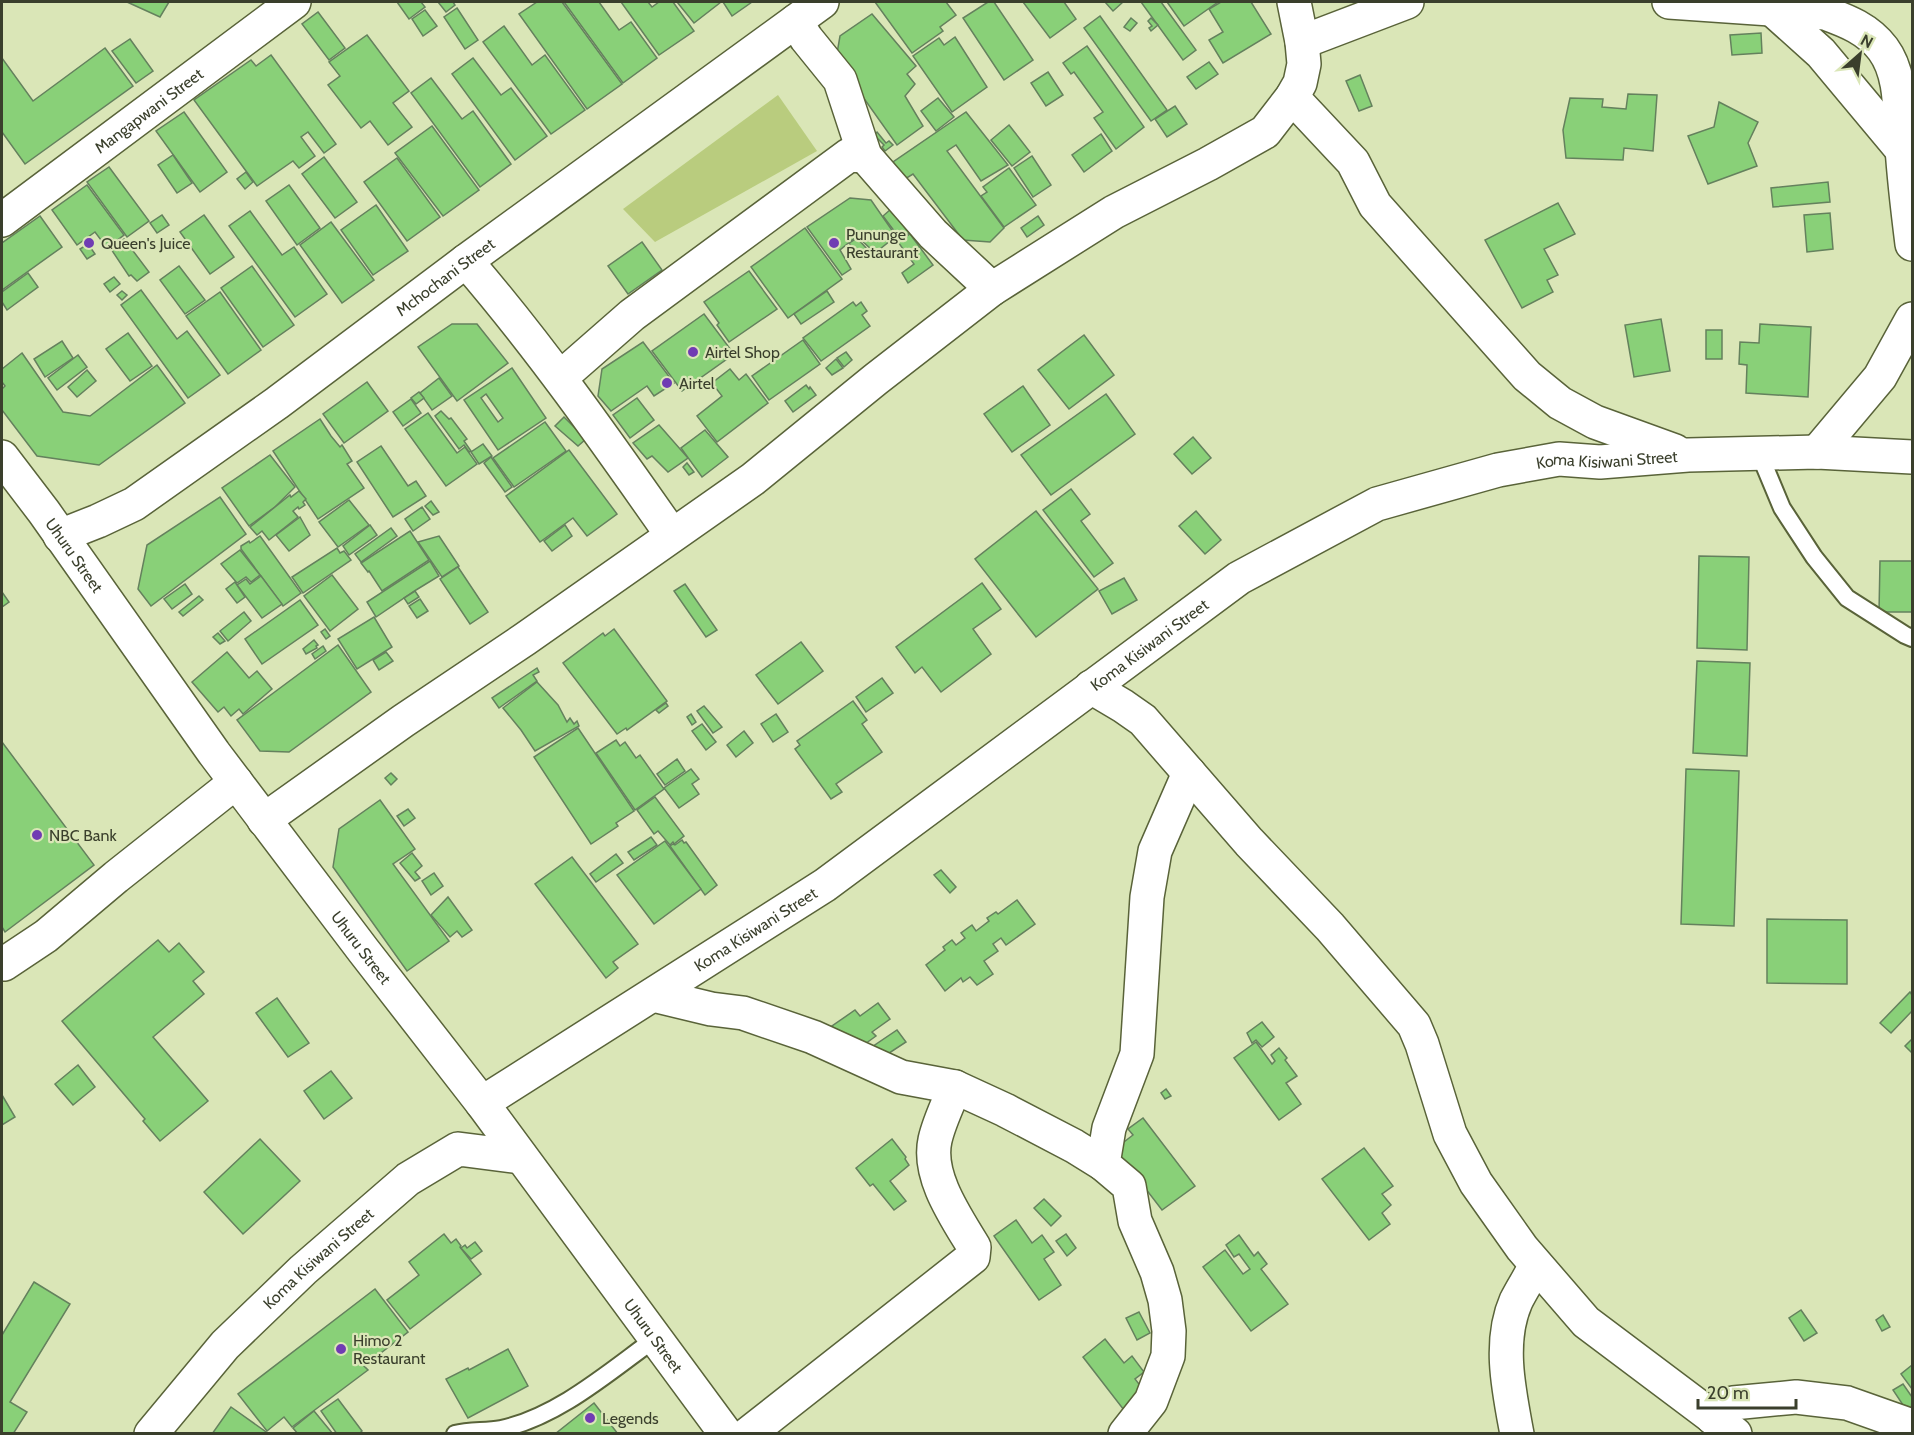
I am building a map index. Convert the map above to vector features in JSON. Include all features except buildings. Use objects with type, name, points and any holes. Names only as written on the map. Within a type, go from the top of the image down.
[{"type":"street","name":"Mchochani Street","points":[[60,536],[134,504],[277,403],[466,261],[822,2]]},
{"type":"street","points":[[264,820],[753,479],[992,289],[1114,212],[1265,132],[1300,83],[1304,64],[1294,2]]},
{"type":"street","points":[[1302,42],[1407,2]]},
{"type":"street","points":[[1669,2],[1825,13],[1846,20],[1875,40],[1883,50],[1895,74],[1912,244]]},
{"type":"street","name":"Mangapwani Street","points":[[2,220],[285,4]]},
{"type":"street","points":[[1772,9],[1821,53],[1902,150]]},
{"type":"street","points":[[796,21],[806,38],[840,80],[865,156],[933,234],[992,289]]},
{"type":"street","points":[[1292,97],[1353,162],[1375,205],[1527,376],[1560,403],[1595,422],[1688,455]]},
{"type":"street","points":[[560,378],[632,315],[849,155],[865,156]]},
{"type":"street","points":[[466,261],[508,309],[586,412],[672,535]]},
{"type":"street","points":[[1817,452],[1880,377],[1912,319]]},
{"type":"street","name":"Koma Kisiwani Street","points":[[482,1103],[825,885],[1239,578],[1377,504],[1498,470],[1558,459],[1600,462],[1688,455],[1817,452],[1912,457]]},
{"type":"street","name":"Uhuru Street","points":[[2,456],[264,820],[482,1103],[726,1434]]},
{"type":"street","points":[[1091,687],[1143,720],[1249,842],[1330,927],[1414,1025],[1450,1134],[1476,1184],[1522,1248],[1586,1322],[1724,1426],[1733,1403],[1796,1396],[1847,1403],[1912,1426]]},
{"type":"street","points":[[1103,1164],[1109,1128],[1137,1054],[1147,897],[1155,851],[1189,772]]},
{"type":"street","points":[[4,964],[46,936],[236,782]]},
{"type":"street","points":[[653,995],[711,1009],[743,1013],[813,1037],[901,1077],[955,1087],[1074,1146],[1103,1164],[1129,1186],[1135,1221],[1157,1272],[1165,1300],[1169,1331],[1168,1356],[1151,1401],[1125,1434]]},
{"type":"street","points":[[748,1434],[973,1257],[974,1247],[940,1185],[934,1150],[937,1134],[955,1087]]},
{"type":"street","name":"Koma Kisiwani Street","points":[[151,1434],[225,1345],[303,1270],[408,1179],[458,1149],[521,1157]]},
{"type":"street","points":[[1516,1434],[1509,1386],[1506,1339],[1515,1303],[1536,1265]]},
{"type":"lane","points":[[1759,453],[1782,508],[1814,557],[1847,598],[1912,638]]},
{"type":"lane","points":[[455,1434],[463,1431],[501,1429],[538,1416],[578,1395],[656,1338]]},
{"type":"green space","points":[[778,95],[817,151],[655,242],[623,209]]},
{"type":"place","name":"Queen's Juice","points":[[89,243]]},
{"type":"place","name":"Pununge Restaurant","points":[[834,243]]},
{"type":"place","name":"Airtel Shop","points":[[693,352]]},
{"type":"place","name":"Airtel","points":[[667,383]]},
{"type":"place","name":"NBC Bank","points":[[37,835]]},
{"type":"place","name":"Himo 2 Restaurant","points":[[341,1349]]},
{"type":"place","name":"Legends","points":[[590,1418]]}]
